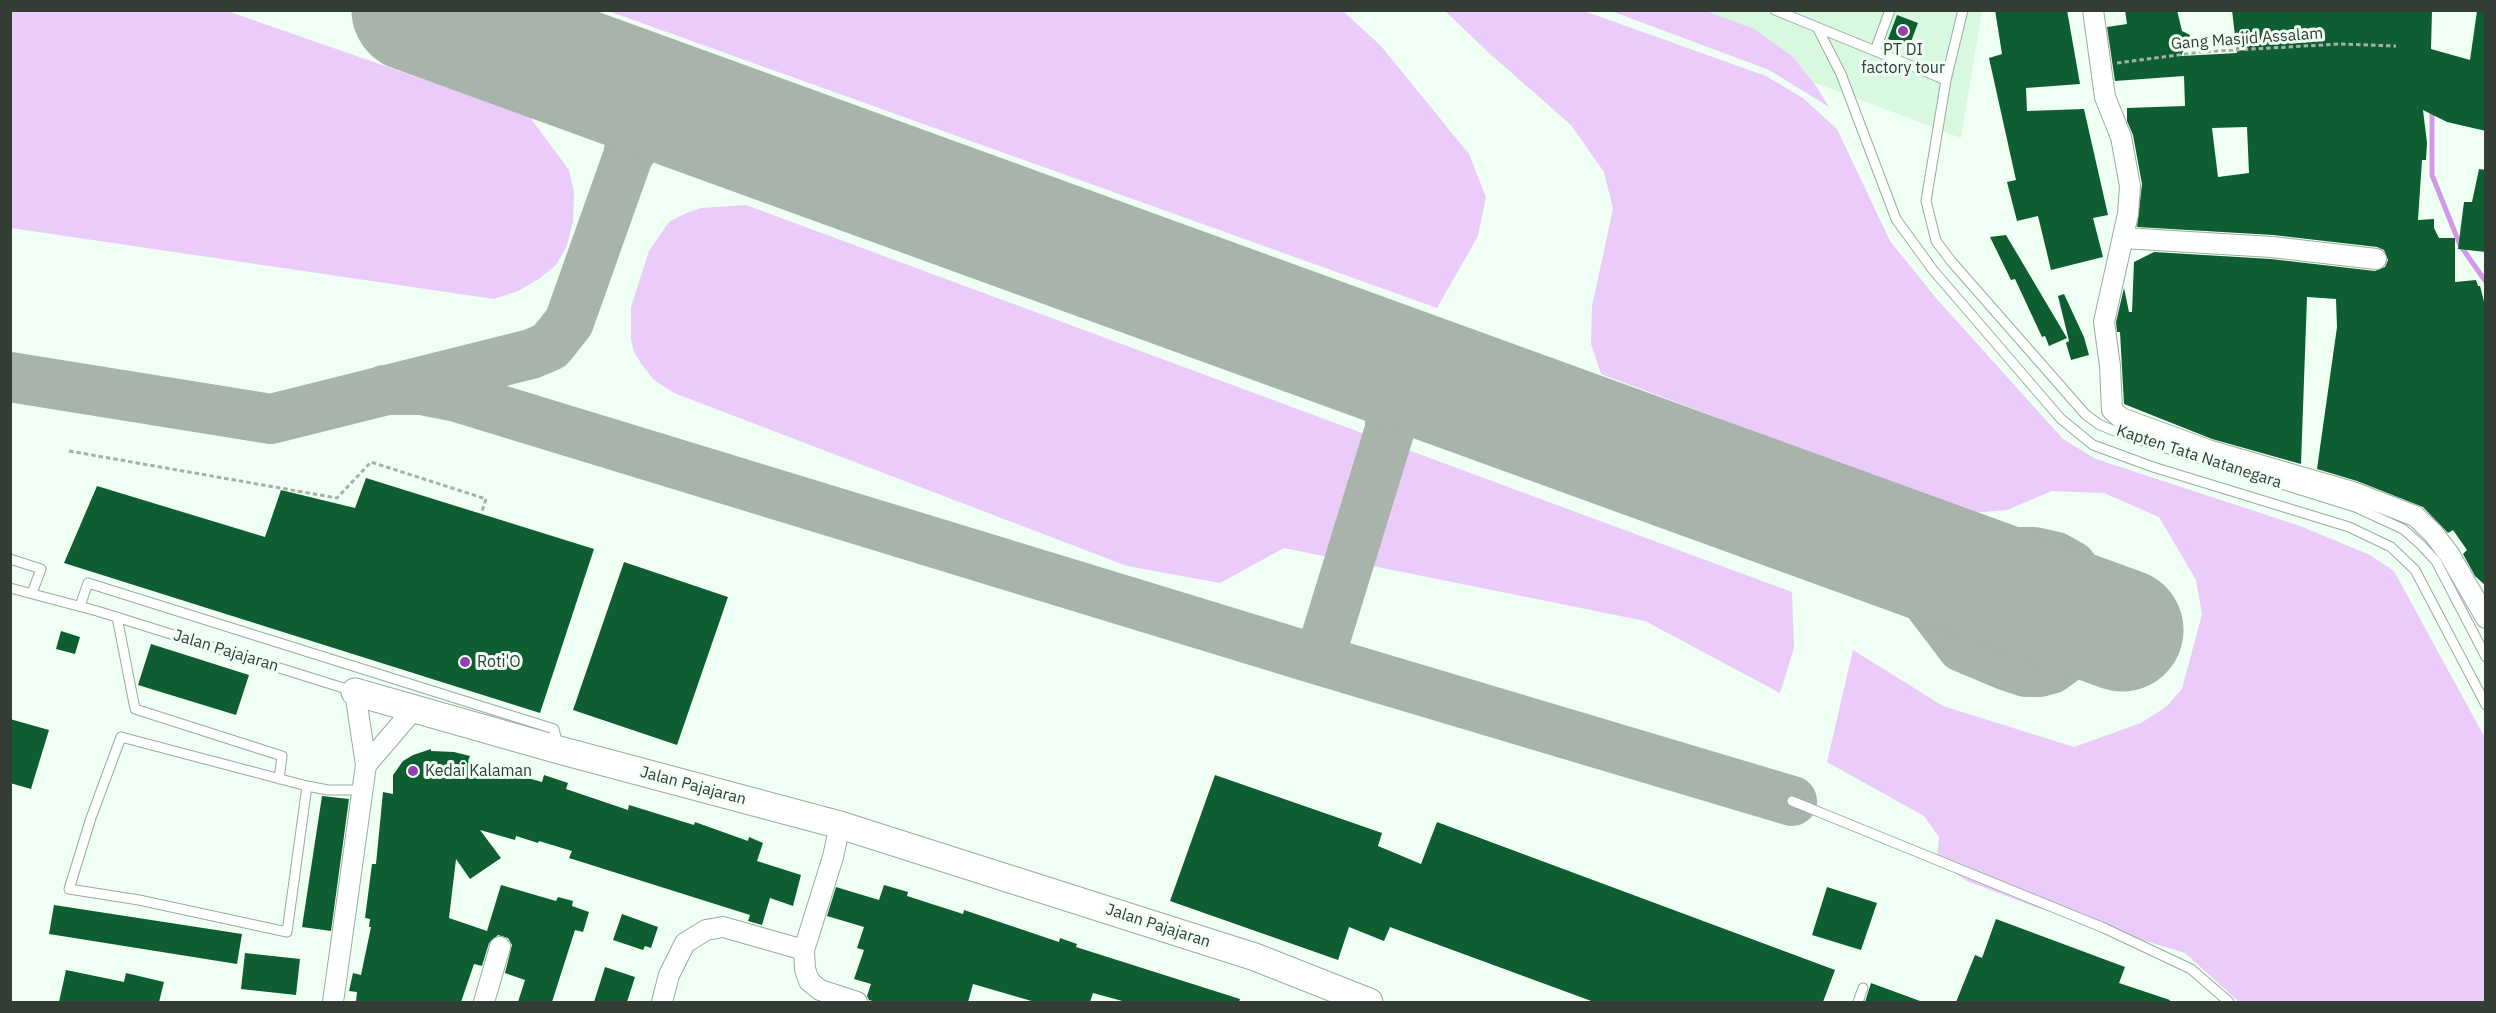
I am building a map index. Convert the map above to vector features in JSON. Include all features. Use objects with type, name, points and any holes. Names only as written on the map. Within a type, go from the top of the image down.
[{"type":"main road","name":"Jalan Pajajaran","points":[[355,692],[559,750],[840,825],[1255,957],[1369,1002]]},
{"type":"street","points":[[2093,10],[2105,97],[2121,137],[2130,186],[2128,214],[2104,322],[2110,366],[2112,410],[2121,418],[2208,450],[2353,492],[2415,516],[2433,533],[2449,554],[2486,618]]},
{"type":"street","points":[[2123,238],[2272,247],[2376,259]]},
{"type":"street","points":[[333,1002],[366,765],[355,692]]},
{"type":"street","points":[[366,765],[414,709]]},
{"type":"street","points":[[840,825],[833,857],[804,950],[805,969],[809,981],[820,990],[857,1002]]},
{"type":"street","points":[[662,1002],[669,975],[685,943],[706,930],[723,927],[804,950]]},
{"type":"street","points":[[484,1002],[500,947]]},
{"type":"lane","points":[[1776,10],[1946,80]]},
{"type":"lane","points":[[1875,51],[1890,10]]},
{"type":"lane","name":"Kapten Tata Natanegara","points":[[1963,10],[1946,80],[1926,201],[1936,241],[1966,279],[2086,415],[2100,424],[2127,436],[2355,507],[2403,529],[2436,561],[2486,657]]},
{"type":"lane","points":[[1817,27],[1841,74],[1896,219],[1933,270],[2061,419],[2093,445],[2152,467],[2349,527],[2391,547],[2415,570],[2486,705]]},
{"type":"lane","points":[[10,559],[41,569],[32,593]]},
{"type":"lane","points":[[80,606],[88,583],[554,729],[559,750]]},
{"type":"lane","name":"Jalan Pajajaran","points":[[10,588],[117,617],[355,692]]},
{"type":"lane","points":[[117,617],[135,709],[282,756],[279,779]]},
{"type":"lane","points":[[307,786],[287,932],[139,900],[69,889],[91,818],[121,737],[307,786],[328,790],[363,790]]},
{"type":"lane","points":[[1792,801],[2104,928],[2191,969],[2229,1002]]},
{"type":"lane","points":[[1858,1002],[1863,988]]},
{"type":"path","name":"Gang Masjid Assalam","points":[[2101,65],[2201,52],[2340,44],[2396,46]]},
{"type":"path","points":[[69,452],[337,498],[371,462],[486,499],[481,514]]},
{"type":"shaded area","points":[[11,10],[227,11],[529,116],[569,170],[574,192],[573,222],[566,248],[556,265],[539,279],[518,291],[494,299],[11,228]]},
{"type":"shaded area","points":[[608,11],[1343,11],[1381,46],[1469,154],[1486,197],[1478,236],[1437,308]]},
{"type":"shaded area","points":[[1445,11],[1584,11],[1766,76],[1803,98],[1837,129],[1890,241],[1936,298],[2063,439],[2096,459],[2300,526],[2370,555],[2394,571],[2485,738],[2485,1002],[2239,1002],[2185,953],[2035,907],[1967,881],[1937,861],[1939,837],[1924,816],[1827,762],[1853,650],[1943,706],[2074,747],[2141,723],[2166,707],[2182,689],[2202,614],[2196,580],[2159,517],[2104,493],[2052,491],[2007,510],[1972,513],[1601,374],[1591,344],[1592,306],[1613,209],[1604,172],[1571,125]]},
{"type":"shaded area","points":[[1611,11],[1706,11],[1754,29],[1792,56],[1816,86],[1829,107],[1769,70]]},
{"type":"shaded area","points":[[1625,11],[1982,11],[1961,138]]},
{"type":"shaded area","points":[[746,205],[1792,592],[1794,648],[1780,693],[1645,621],[1284,548],[1220,583],[1127,566],[674,393],[654,380],[634,352],[631,340],[631,307],[649,251],[669,222],[682,215],[701,208]]},
{"type":"building","points":[[1995,10],[2067,10],[2080,84],[2026,88],[2027,111],[2084,109],[2108,215],[2093,218],[2103,257],[2051,270],[2038,216],[2017,221],[2007,182],[2016,180],[1989,58],[2002,54]]},
{"type":"building","points":[[2125,10],[2177,10],[2182,31],[2190,35],[2181,56],[2237,53],[2232,10],[2432,10],[2431,49],[2470,60],[2477,11],[2486,11],[2486,131],[2447,122],[2423,110],[2427,143],[2426,160],[2422,160],[2418,220],[2434,219],[2434,228],[2439,238],[2455,238],[2455,282],[2476,280],[2480,286],[2486,309],[2486,586],[2475,576],[2463,554],[2467,550],[2453,530],[2448,533],[2423,507],[2357,481],[2317,469],[2337,327],[2336,299],[2307,297],[2301,464],[2212,439],[2124,404],[2120,332],[2117,332],[2116,322],[2124,288],[2129,312],[2132,312],[2134,262],[2154,252],[2271,259],[2375,271],[2385,267],[2388,260],[2384,250],[2377,247],[2273,235],[2137,227],[2142,184],[2133,135],[2127,121],[2127,108],[2185,106],[2184,76],[2115,81],[2107,27],[2127,24]],"holes":[[[2247,127],[2249,173],[2218,177],[2212,128]]]},
{"type":"building","name":"PT DI factory tour","points":[[1897,15],[1918,23],[1909,47],[1888,39]]},
{"type":"building","points":[[2479,169],[2486,170],[2486,252],[2458,249],[2464,202],[2472,202]]},
{"type":"building","points":[[2006,235],[2067,338],[2049,346],[2045,336],[2042,337],[2015,279],[2011,280],[1990,237]]},
{"type":"building","points":[[2064,294],[2084,337],[2089,355],[2071,360],[2066,343],[2069,341],[2058,296]]},
{"type":"building","points":[[366,478],[594,549],[540,713],[64,563],[97,486],[265,537],[281,490],[355,508]]},
{"type":"building","points":[[624,562],[728,597],[677,745],[573,710]]},
{"type":"building","points":[[61,631],[80,637],[75,654],[56,649]]},
{"type":"building","points":[[151,644],[249,675],[236,715],[138,685]]},
{"type":"building","points":[[10,719],[49,730],[31,789],[10,783]]},
{"type":"building","points":[[431,749],[431,751],[454,752],[470,756],[468,761],[542,782],[544,775],[568,783],[566,789],[628,810],[629,805],[694,825],[695,822],[748,841],[749,837],[763,843],[757,861],[801,875],[793,906],[770,898],[762,925],[748,921],[750,915],[569,858],[572,851],[539,841],[538,843],[516,836],[515,840],[480,830],[501,858],[470,879],[456,859],[449,918],[487,931],[501,885],[556,901],[558,897],[573,901],[572,906],[589,912],[583,932],[575,930],[552,1002],[518,1002],[525,980],[505,973],[512,945],[508,938],[498,935],[489,943],[482,966],[474,964],[461,1002],[356,1002],[357,992],[349,991],[353,973],[361,975],[371,927],[369,927],[370,919],[365,918],[372,864],[376,864],[383,792],[393,794],[393,775],[403,761]]},
{"type":"building","points":[[1215,775],[1382,833],[1378,846],[1421,864],[1437,822],[1835,970],[1823,1002],[1594,1002],[1390,927],[1384,941],[1349,927],[1338,960],[1170,901]]},
{"type":"building","points":[[322,796],[349,799],[331,931],[302,927]]},
{"type":"building","points":[[884,885],[908,892],[907,896],[963,914],[964,910],[1059,942],[1060,938],[1077,944],[1076,947],[1240,999],[1239,1002],[1126,1002],[1093,993],[1090,1002],[1035,1002],[973,984],[968,1002],[876,1002],[869,1000],[867,996],[871,984],[854,979],[864,950],[857,948],[864,927],[827,916],[836,887],[879,900]]},
{"type":"building","points":[[1827,887],[1877,903],[1861,950],[1812,935]]},
{"type":"building","points":[[54,905],[242,934],[237,964],[49,934]]},
{"type":"building","points":[[622,914],[658,927],[651,948],[645,946],[643,950],[613,940]]},
{"type":"building","points":[[1996,919],[2125,967],[2119,983],[2170,1000],[2169,1002],[1956,1002],[1975,955],[1982,958]]},
{"type":"building","points":[[245,953],[300,959],[296,995],[241,989]]},
{"type":"building","points":[[605,967],[635,977],[627,1002],[594,1002]]},
{"type":"building","points":[[66,970],[124,982],[126,973],[164,982],[159,1002],[59,1002]]},
{"type":"building","points":[[1871,983],[1920,1001],[1920,1002],[1865,1002]]},
{"type":"waterway","points":[[2432,108],[2432,175],[2460,245],[2486,282]]},
{"type":"taxiway","points":[[589,74],[612,90],[623,104],[631,141],[628,156]]},
{"type":"taxiway","points":[[10,377],[271,419],[531,354],[550,346],[569,322],[628,156],[638,141],[649,129],[678,118],[695,117],[723,123]]},
{"type":"taxiway","points":[[1319,660],[1390,429],[1387,394],[1377,377],[1349,350]]},
{"type":"taxiway","points":[[384,390],[421,390],[457,397],[1319,660],[1792,801]]},
{"type":"taxiway","points":[[1390,429],[1396,408],[1404,395],[1416,390],[1463,391]]},
{"type":"taxiway","points":[[1867,537],[1951,562],[1971,563],[2015,552],[2034,552],[2056,557],[2072,566],[2080,579],[2086,617],[2080,637],[2062,661],[2051,669],[2040,672],[2026,672],[1962,647],[1883,543]]},
{"type":"runway","points":[[413,10],[2122,630]]},
{"type":"place","name":"PT DI factory tour","points":[[1903,31]]},
{"type":"place","name":"Roti'O","points":[[465,662]]},
{"type":"place","name":"Kedai Kalaman","points":[[413,771]]}]
